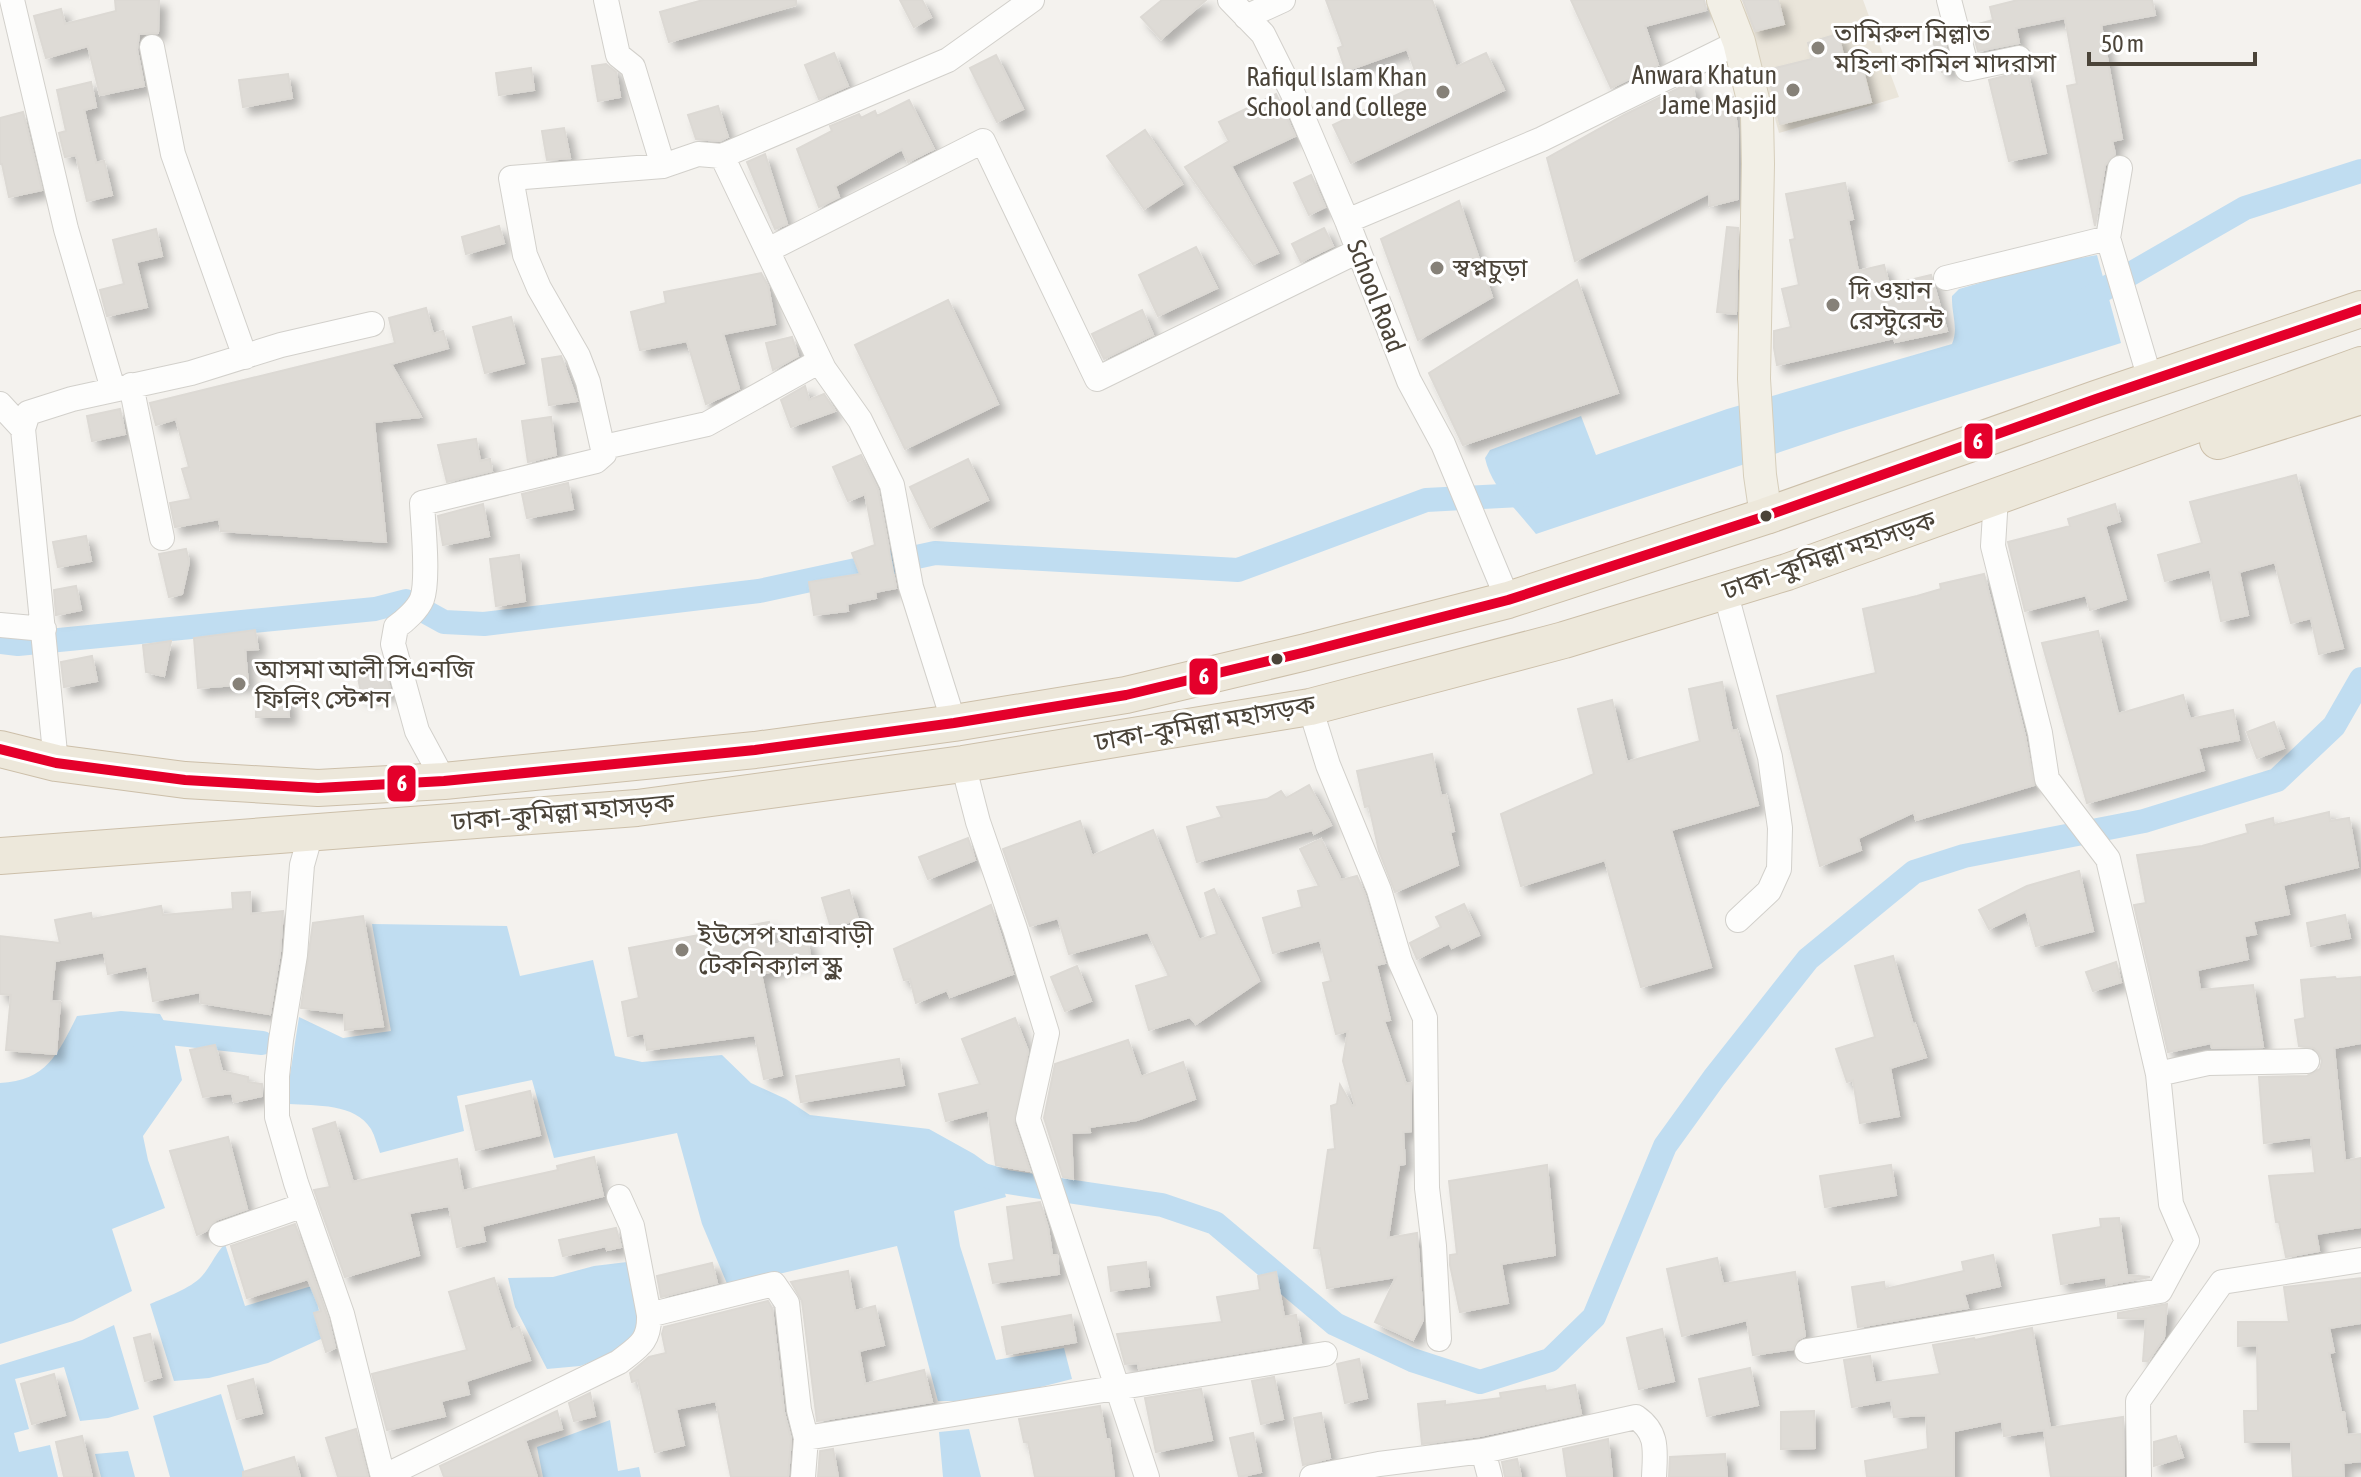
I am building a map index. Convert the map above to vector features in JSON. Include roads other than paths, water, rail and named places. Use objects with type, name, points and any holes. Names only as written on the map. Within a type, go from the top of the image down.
[{"type":"highway","points":[[2096,399],[2147,369],[2207,341],[2361,286]]},
{"type":"highway","name":"ঢাকা–কুমিল্লা মহাসড়ক","points":[[0,749],[56,763],[185,780],[318,788],[444,781],[755,750],[954,723],[1126,695],[1508,600],[1766,516],[2361,309]]},
{"type":"highway","name":"ঢাকা–কুমিল্লা মহাসড়ক","points":[[0,856],[637,808],[963,764],[1310,707],[1564,640],[1787,572],[2361,365]]},
{"type":"highway","points":[[2085,464],[2209,444],[2361,396]]},
{"type":"main road","points":[[1723,0],[1739,42],[1757,116],[1754,379],[1766,516]]},
{"type":"street","points":[[12,0],[66,229],[122,387],[162,538]]},
{"type":"street","points":[[606,0],[618,55],[633,67],[663,166]]},
{"type":"street","points":[[444,781],[417,731],[393,644],[396,627],[415,608],[424,558],[422,503],[596,461],[604,454],[588,382],[578,356],[539,288],[525,255],[511,178],[663,166],[698,154],[722,156],[948,60],[1032,0]]},
{"type":"street","points":[[1238,9],[1283,0]]},
{"type":"street","points":[[1949,0],[1967,69],[2019,58]]},
{"type":"street","name":"School Road","points":[[1238,9],[1263,34],[1276,59],[1347,221],[1409,381],[1443,444],[1508,600]]},
{"type":"street","points":[[1347,221],[1542,139],[1739,42]]},
{"type":"street","points":[[152,47],[173,154],[245,357]]},
{"type":"street","points":[[768,250],[983,141],[1097,379],[1358,251]]},
{"type":"street","points":[[722,156],[820,361],[860,420],[892,485],[911,587],[954,723]]},
{"type":"street","points":[[2120,168],[2108,239],[2147,369]]},
{"type":"street","points":[[1946,278],[2108,239]]},
{"type":"street","points":[[56,763],[23,429],[28,413],[122,387],[191,373],[281,345],[372,324]]},
{"type":"street","points":[[604,447],[707,424],[820,361]]},
{"type":"street","points":[[0,404],[23,429]]},
{"type":"street","points":[[1807,1351],[2160,1291],[2187,1241],[2171,1204],[2158,1074],[2108,859],[2047,779],[2040,733],[1993,546],[1996,497]]},
{"type":"street","points":[[1725,591],[1770,757],[1780,828],[1779,869],[1769,891],[1738,920]]},
{"type":"street","points":[[0,625],[44,629]]},
{"type":"street","points":[[1310,707],[1328,765],[1379,890],[1400,961],[1425,1018],[1427,1188],[1439,1339]]},
{"type":"street","points":[[963,764],[978,822],[1047,1033],[1028,1119],[1147,1477]]},
{"type":"street","points":[[311,833],[302,865],[295,955],[277,1076],[277,1117],[342,1314],[383,1477],[619,1362],[642,1345],[649,1330],[649,1315],[632,1226],[619,1197]]},
{"type":"street","points":[[2158,1074],[2208,1063],[2307,1061]]},
{"type":"street","points":[[221,1234],[304,1205]]},
{"type":"street","points":[[2139,1477],[2138,1401],[2222,1282],[2361,1260]]},
{"type":"street","points":[[649,1315],[774,1284],[787,1303],[799,1410],[806,1438],[803,1477]]},
{"type":"street","points":[[806,1438],[1325,1354]]},
{"type":"street","points":[[1312,1477],[1380,1470],[1483,1451],[1636,1417],[1648,1426],[1653,1435],[1654,1477]]},
{"type":"street","points":[[1483,1451],[1490,1477]]},
{"type":"water","points":[[2097,255],[2121,343],[1840,432],[1536,534],[1499,489],[1488,469],[1485,458],[1490,450],[1581,416],[1596,455],[1727,409],[1952,344],[1955,326],[1952,296],[1959,289],[2042,265]]},
{"type":"water","points":[[372,924],[507,926],[520,976],[593,960],[615,1056],[642,1062],[722,1055],[751,1083],[786,1099],[810,1115],[929,1129],[974,1154],[999,1172],[1006,1197],[954,1211],[960,1246],[996,1360],[1064,1348],[1072,1379],[986,1401],[938,1401],[897,1246],[728,1286],[702,1224],[677,1133],[554,1158],[532,1080],[457,1096],[464,1131],[380,1153],[371,1129],[355,1114],[323,1106],[289,1104],[289,1081],[299,1017],[343,1038],[391,1031]]},
{"type":"water","points":[[121,1011],[160,1014],[173,1037],[182,1080],[143,1136],[165,1208],[112,1229],[132,1291],[73,1321],[0,1344],[0,1083],[16,1081],[40,1071],[56,1053],[77,1016]]},
{"type":"water","points":[[225,1244],[245,1306],[315,1285],[323,1338],[268,1363],[209,1378],[174,1381],[150,1304],[197,1281]]},
{"type":"water","points":[[627,1262],[636,1297],[640,1333],[626,1350],[580,1366],[547,1369],[515,1307],[508,1278],[553,1277],[594,1266]]},
{"type":"water","points":[[114,1325],[139,1409],[108,1418],[80,1421],[64,1367],[15,1379],[29,1429],[14,1433],[19,1452],[50,1445],[58,1477],[0,1477],[0,1365],[82,1340]]},
{"type":"water","points":[[221,1394],[246,1477],[170,1477],[153,1416]]},
{"type":"water","points":[[610,1420],[618,1471],[639,1467],[641,1477],[543,1477],[537,1447]]},
{"type":"water","points":[[969,1429],[981,1477],[943,1477],[939,1432]]},
{"type":"water","points":[[128,1451],[135,1477],[101,1477],[95,1454]]},
{"type":"waterway","points":[[2080,303],[2245,208],[2361,171]]},
{"type":"waterway","points":[[0,642],[18,644],[375,609],[406,601],[444,622],[484,624],[759,591],[935,553],[1238,570],[1426,500],[1538,494]]},
{"type":"waterway","points":[[970,1171],[1007,1182],[1162,1205],[1215,1223],[1335,1324],[1412,1360],[1480,1382],[1550,1360],[1594,1317],[1665,1146],[1808,959],[1914,872],[1964,856],[2144,821],[2277,780],[2334,726],[2361,679]]},
{"type":"waterway","points":[[140,1037],[152,1031],[262,1043]]},
{"type":"place","name":"তামিরুল মিল্লাত মহিলা কামিল মাদরাসা","points":[[1818,48]]},
{"type":"place","name":"Anwara Khatun Jame Masjid","points":[[1793,90]]},
{"type":"place","name":"Rafiqul Islam Khan School and College","points":[[1443,92]]},
{"type":"place","name":"স্বপ্নচুড়া","points":[[1437,268]]},
{"type":"place","name":"দি ওয়ান রেস্টুরেন্ট","points":[[1833,305]]},
{"type":"place","name":"আসমা আলী সিএনজি ফিলিং স্টেশন","points":[[239,684]]},
{"type":"place","name":"ইউসেপ যাত্রাবাড়ী টেকনিক্যাল স্কুল","points":[[682,950]]}]
